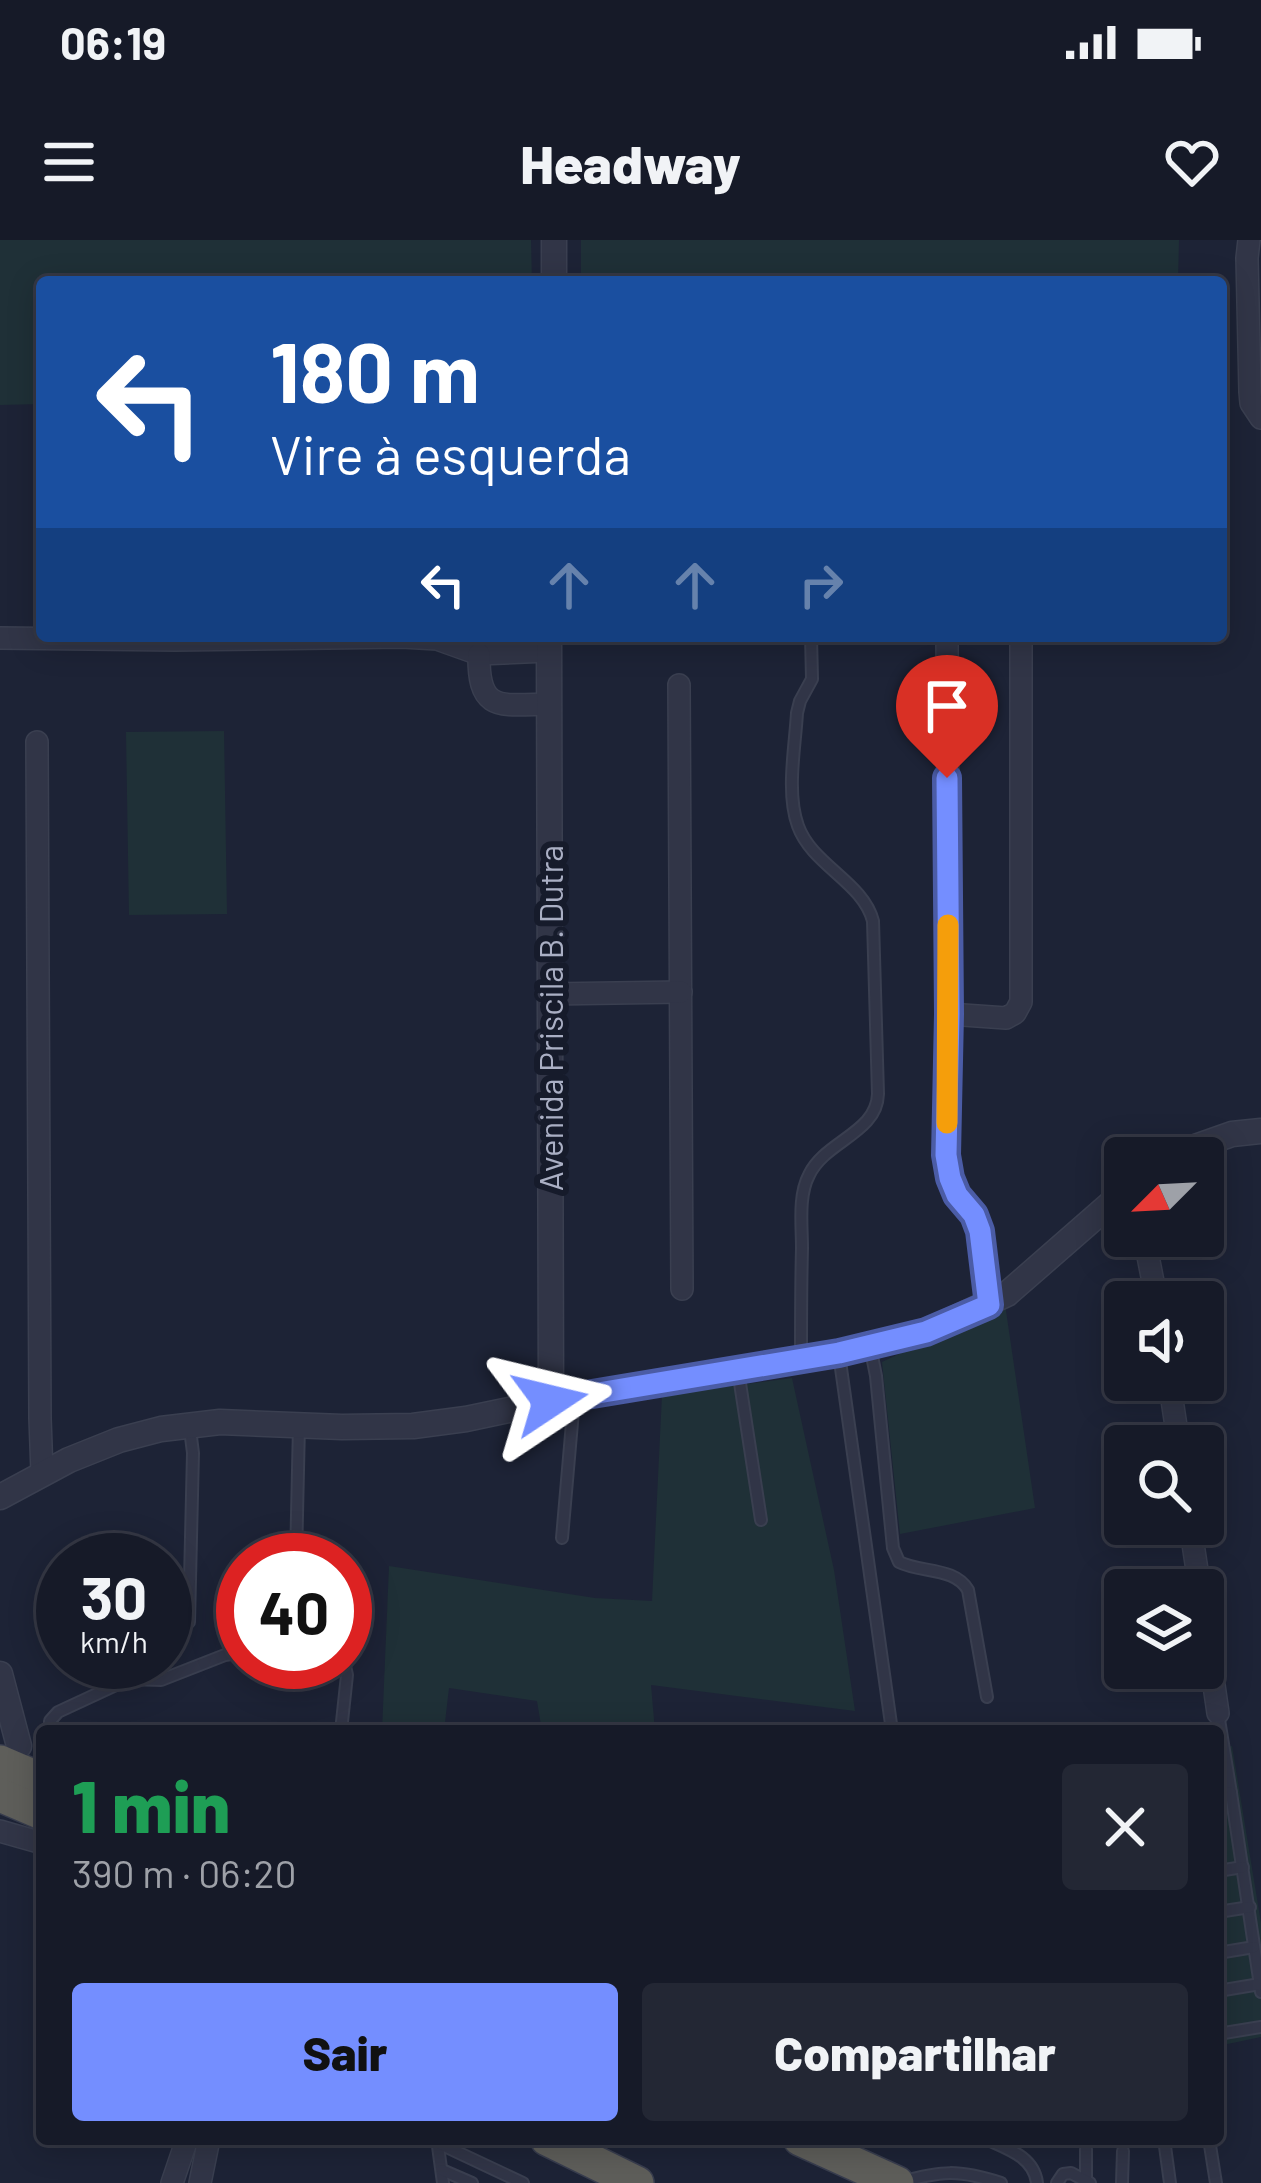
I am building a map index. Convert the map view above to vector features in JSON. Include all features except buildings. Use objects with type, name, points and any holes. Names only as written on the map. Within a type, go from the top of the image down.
[{"type":"highway","points":[[6,1747],[36,1774]]},
{"type":"highway","points":[[0,1795],[36,1810]]},
{"type":"highway","points":[[561,2145],[640,2183]]},
{"type":"highway","points":[[615,2145],[640,2183]]},
{"type":"highway","points":[[817,2145],[897,2183]]},
{"type":"street","points":[[554,240],[554,276]]},
{"type":"street","points":[[1249,240],[1250,392],[1261,418]]},
{"type":"street","points":[[0,638],[36,638]]},
{"type":"street","points":[[445,642],[479,654],[549,644]]},
{"type":"street","points":[[946,642],[946,1155],[957,1195],[980,1231],[989,1305]]},
{"type":"street","points":[[949,1014],[1006,1018],[1021,1002],[1022,642]]},
{"type":"street","name":"Avenida Priscila B. Dutra","points":[[549,644],[550,994],[562,1399]]},
{"type":"street","points":[[479,654],[478,679],[489,699],[506,705],[549,704]]},
{"type":"street","points":[[679,685],[682,1289]]},
{"type":"street","points":[[37,742],[43,1473]]},
{"type":"street","points":[[550,994],[681,992]]},
{"type":"street","points":[[1224,1137],[1261,1131]]},
{"type":"street","points":[[0,1497],[43,1473],[161,1429],[220,1422],[412,1426],[801,1360],[926,1332],[1007,1294],[1104,1209]]},
{"type":"street","points":[[0,1674],[6,1747],[36,1762]]},
{"type":"street","points":[[1215,1689],[1218,1713]]},
{"type":"street","points":[[0,1831],[36,1841]]},
{"type":"street","points":[[172,2183],[186,2145]]},
{"type":"street","points":[[200,2183],[208,2145]]},
{"type":"lane","points":[[801,1360],[802,1206],[808,1176],[820,1159],[873,1117],[878,1106],[869,906],[810,846],[799,828],[793,801],[797,713],[812,679],[812,642]]},
{"type":"lane","points":[[870,1346],[893,1548],[898,1562],[964,1581],[987,1696]]},
{"type":"lane","points":[[839,1353],[891,1725]]},
{"type":"lane","points":[[738,1370],[760,1520]]},
{"type":"lane","points":[[562,1399],[562,1538]]},
{"type":"lane","points":[[297,1533],[299,1425]]},
{"type":"lane","points":[[190,1426],[191,1533]]},
{"type":"lane","points":[[50,1725],[58,1712],[129,1679],[161,1680],[216,1659]]},
{"type":"lane","points":[[342,1725],[346,1689]]},
{"type":"lane","points":[[1218,1713],[1219,1725]]},
{"type":"lane","points":[[1224,1792],[1244,1867],[1260,1988],[1224,1991]]},
{"type":"lane","points":[[1224,1828],[1236,1826]]},
{"type":"lane","points":[[1224,1869],[1244,1867]]},
{"type":"lane","points":[[1224,1911],[1250,1907]]},
{"type":"lane","points":[[1224,1951],[1254,1947]]},
{"type":"lane","points":[[1224,2033],[1261,2027]]},
{"type":"lane","points":[[458,2145],[523,2183]]},
{"type":"lane","points":[[997,2145],[1028,2161],[1037,2178],[1057,2183],[1063,2174],[1071,2173],[1088,2182]]},
{"type":"lane","points":[[1164,2145],[1170,2183]]},
{"type":"lane","points":[[1210,2145],[1216,2183]]},
{"type":"lane","points":[[1086,2149],[1088,2182]]},
{"type":"lane","points":[[1122,2183],[1123,2150]]},
{"type":"lane","points":[[442,2170],[472,2183]]},
{"type":"lane","points":[[897,2183],[930,2174],[965,2172],[1000,2183]]},
{"type":"shaded area","points":[[0,240],[531,240],[532,276],[36,276],[36,404],[0,405]]},
{"type":"shaded area","points":[[581,240],[1179,240],[1178,276],[581,276]]},
{"type":"shaded area","points":[[224,731],[227,914],[129,915],[126,732]]},
{"type":"shaded area","points":[[1005,1304],[1035,1508],[900,1534],[882,1362]]},
{"type":"shaded area","points":[[792,1378],[834,1570],[855,1711],[651,1685],[654,1725],[541,1725],[537,1701],[449,1688],[445,1725],[382,1725],[389,1566],[595,1598],[652,1601],[662,1395]]},
{"type":"shaded area","points":[[1232,1746],[1261,1923],[1261,2037],[1224,2045],[1224,1747]]},
{"type":"slow traffic","points":[[947,1123],[948,925]]},
{"type":"route","points":[[550,1401],[839,1353],[926,1332],[989,1305],[980,1231],[957,1195],[946,1155],[947,778]]}]
